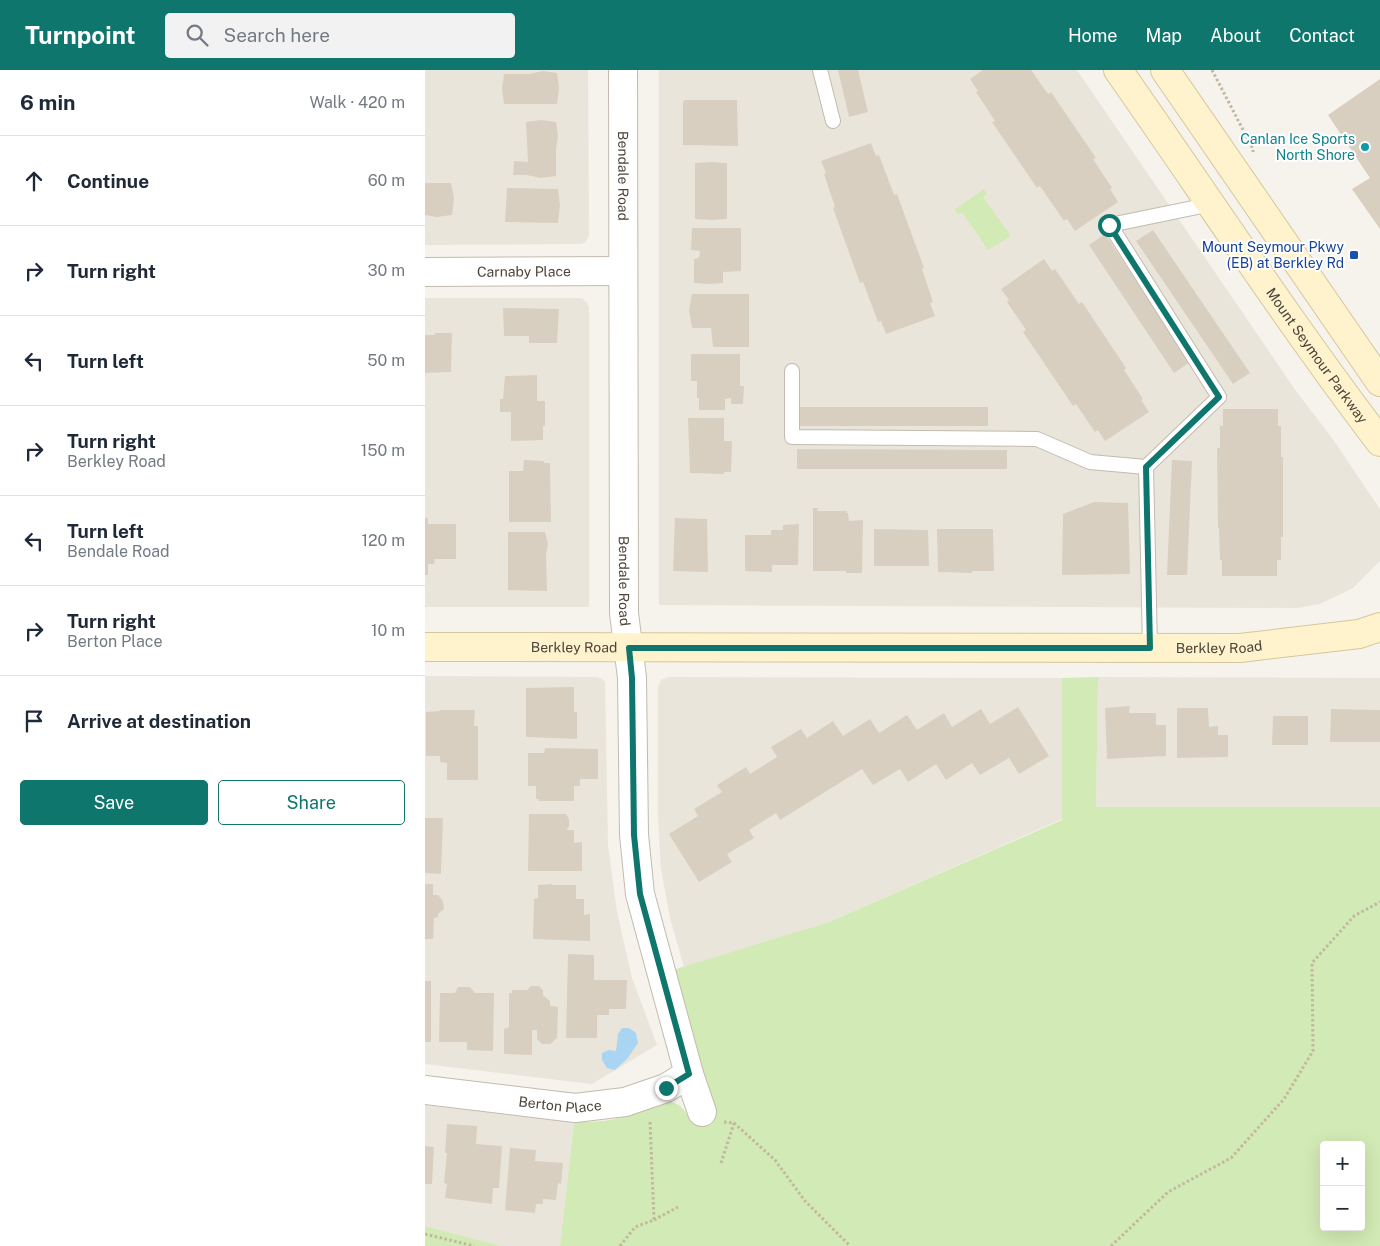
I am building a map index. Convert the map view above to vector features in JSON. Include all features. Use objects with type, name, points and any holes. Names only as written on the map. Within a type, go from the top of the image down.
[{"type":"street","name":"Bendale Road","points":[[623,70],[624,613],[632,678],[634,835],[640,894],[689,1074],[702,1112]]},
{"type":"street","name":"Mount Seymour Parkway","points":[[1119,70],[1287,315],[1380,442]]},
{"type":"street","points":[[1165,70],[1380,382]]},
{"type":"street","name":"Carnaby Place","points":[[425,272],[623,271]]},
{"type":"street","points":[[1373,633],[1380,605]]},
{"type":"street","name":"Berkley Road","points":[[425,647],[1240,648],[1373,633]]},
{"type":"street","name":"Berton Place","points":[[425,1090],[575,1108],[625,1102],[666,1088],[689,1074]]},
{"type":"lane","points":[[820,70],[833,121]]},
{"type":"lane","points":[[1150,648],[1146,467],[1219,397],[1109,225],[1212,204]]},
{"type":"lane","points":[[791,371],[791,437],[1037,439],[1089,462],[1146,467]]},
{"type":"path","points":[[1212,70],[1253,149],[1253,158]]},
{"type":"path","points":[[1111,1246],[1168,1192],[1231,1158],[1284,1099],[1313,1051],[1312,963],[1354,916],[1380,902]]},
{"type":"path","points":[[648,1094],[654,1220]]},
{"type":"path","points":[[702,1112],[715,1120],[734,1123],[775,1160],[805,1201],[850,1246]]},
{"type":"path","points":[[721,1163],[734,1123]]},
{"type":"path","points":[[620,1246],[635,1227],[654,1220],[678,1207]]},
{"type":"path","points":[[425,1234],[474,1246]]},
{"type":"shaded area","points":[[425,70],[588,70],[589,235],[586,242],[581,244],[425,245]]},
{"type":"shaded area","points":[[659,70],[1077,70],[1296,391],[1332,438],[1380,509],[1380,561],[1353,588],[1320,604],[1297,608],[659,605]]},
{"type":"shaded area","points":[[425,298],[579,298],[587,303],[589,308],[589,607],[425,607]]},
{"type":"shaded area","points":[[425,676],[597,677],[605,682],[608,845],[617,912],[632,978],[657,1045],[592,1084],[425,1064]]},
{"type":"shaded area","points":[[669,677],[1062,678],[1062,819],[829,922],[684,967],[670,918],[661,869],[658,818],[658,687],[661,680]]},
{"type":"shaded area","points":[[1098,677],[1380,678],[1380,807],[1096,807]]},
{"type":"shaded area","points":[[425,1105],[574,1122],[560,1246],[501,1246],[425,1226]]},
{"type":"green space","points":[[984,189],[987,194],[983,197],[1011,236],[988,250],[962,212],[958,215],[955,209]]},
{"type":"green space","points":[[1098,677],[1096,807],[1380,807],[1380,1246],[560,1246],[574,1122],[612,1119],[664,1102],[679,1105],[688,1116],[714,1107],[673,970],[829,922],[1062,820],[1062,678]]},
{"type":"green space","points":[[425,1226],[494,1244],[501,1246],[425,1246]]},
{"type":"water","points":[[622,1028],[629,1028],[636,1033],[638,1043],[627,1059],[615,1070],[607,1068],[602,1060],[602,1053],[609,1050],[616,1051],[618,1034]]},
{"type":"building","points":[[838,70],[858,70],[868,112],[849,117]]},
{"type":"building","points":[[983,70],[1031,70],[1048,94],[1051,92],[1096,158],[1093,159],[1112,188],[1110,189],[1118,202],[1075,231],[1067,219],[1064,221],[1040,186],[1037,188],[992,122],[995,121],[970,79]]},
{"type":"building","points":[[543,71],[557,73],[559,88],[557,104],[504,104],[502,89],[504,74],[529,74]]},
{"type":"building","name":"Canlan Ice Sports North Shore","points":[[1380,79],[1380,229],[1352,189],[1370,178],[1328,115]]},
{"type":"building","points":[[685,100],[737,100],[738,146],[683,145],[683,102]]},
{"type":"building","points":[[541,120],[556,122],[558,136],[556,176],[541,178],[513,175],[514,161],[528,162],[526,122]]},
{"type":"building","points":[[871,143],[876,156],[879,155],[894,195],[897,194],[924,268],[922,269],[933,302],[930,303],[935,316],[886,334],[881,321],[878,322],[863,282],[860,283],[833,208],[835,207],[821,161]]},
{"type":"building","points":[[695,163],[727,163],[727,219],[695,219]]},
{"type":"building","points":[[425,183],[451,183],[454,198],[452,215],[437,217],[425,215]]},
{"type":"building","points":[[507,188],[558,189],[560,205],[558,223],[505,222]]},
{"type":"building","points":[[692,228],[741,228],[741,271],[723,272],[723,283],[694,283],[694,259],[699,258],[700,251],[691,250]]},
{"type":"building","points":[[1153,230],[1250,373],[1233,384],[1136,241]]},
{"type":"building","points":[[1105,234],[1190,362],[1174,373],[1089,245]]},
{"type":"building","points":[[1044,259],[1052,271],[1055,269],[1079,304],[1082,302],[1126,368],[1124,370],[1149,412],[1105,441],[1098,430],[1095,432],[1076,404],[1073,406],[1023,332],[1026,330],[1007,302],[1009,300],[1001,289]]},
{"type":"building","points":[[692,294],[749,294],[749,347],[713,347],[711,328],[692,328],[689,310]]},
{"type":"building","points":[[503,308],[559,309],[557,343],[529,343],[529,336],[504,336]]},
{"type":"building","points":[[435,333],[452,333],[451,372],[425,373],[425,335],[435,335]]},
{"type":"building","points":[[691,354],[740,354],[740,386],[744,386],[743,404],[731,404],[731,398],[725,399],[725,410],[699,410],[697,381],[691,381]]},
{"type":"building","points":[[537,375],[537,401],[545,401],[543,440],[511,441],[511,412],[500,412],[500,399],[503,399],[505,376]]},
{"type":"building","points":[[797,407],[988,407],[988,426],[797,426]]},
{"type":"building","points":[[1223,409],[1278,409],[1278,426],[1281,426],[1281,457],[1283,457],[1283,537],[1281,537],[1281,560],[1277,560],[1277,576],[1222,576],[1218,528],[1217,448],[1220,448],[1220,425],[1223,426]]},
{"type":"building","points":[[688,418],[724,418],[724,441],[732,441],[731,472],[724,472],[724,474],[690,473]]},
{"type":"building","points":[[797,449],[1007,450],[1007,469],[797,469]]},
{"type":"building","points":[[524,460],[550,463],[551,522],[509,522],[509,471],[523,471]]},
{"type":"building","points":[[1172,460],[1192,461],[1187,575],[1167,575]]},
{"type":"building","points":[[1094,502],[1128,503],[1130,574],[1062,575],[1063,514]]},
{"type":"building","points":[[813,508],[818,508],[817,511],[847,511],[849,521],[863,520],[862,573],[813,571]]},
{"type":"building","points":[[425,518],[428,518],[428,524],[456,524],[456,559],[435,559],[434,564],[428,564],[428,575],[425,575]]},
{"type":"building","points":[[675,518],[707,519],[708,572],[673,571]]},
{"type":"building","points":[[799,524],[798,565],[772,565],[772,572],[745,571],[745,535],[771,535],[771,530],[783,530],[783,525]]},
{"type":"building","points":[[874,529],[928,530],[929,566],[874,566]]},
{"type":"building","points":[[937,529],[993,529],[994,571],[972,571],[972,573],[938,572]]},
{"type":"building","points":[[508,532],[545,532],[548,544],[546,554],[547,591],[508,590]]},
{"type":"building","points":[[574,687],[574,712],[577,712],[577,739],[526,737],[526,688]]},
{"type":"building","points":[[1130,706],[1129,713],[1156,713],[1156,725],[1166,725],[1166,756],[1107,759],[1105,708]]},
{"type":"building","points":[[1018,707],[1049,756],[1019,774],[1009,758],[980,775],[972,763],[946,780],[936,764],[908,782],[900,769],[873,785],[862,769],[780,820],[776,813],[749,830],[754,838],[727,854],[732,862],[699,882],[669,834],[698,816],[694,809],[722,792],[717,785],[746,767],[750,774],[777,757],[771,747],[801,729],[807,738],[833,721],[843,736],[870,719],[879,733],[907,715],[917,730],[944,713],[952,727],[981,709],[990,724]]},
{"type":"building","points":[[1177,708],[1208,708],[1209,727],[1218,726],[1218,735],[1228,735],[1228,757],[1177,758]]},
{"type":"building","points":[[1331,709],[1380,710],[1380,742],[1330,742]]},
{"type":"building","points":[[475,710],[474,726],[478,726],[478,780],[447,780],[447,763],[440,762],[440,756],[426,756],[426,712]]},
{"type":"building","points":[[1273,716],[1308,716],[1308,745],[1272,745]]},
{"type":"building","points":[[545,748],[598,749],[598,779],[580,779],[580,786],[574,786],[574,801],[539,801],[539,799],[536,799],[536,786],[528,786],[528,753],[544,753]]},
{"type":"building","points":[[529,814],[566,814],[569,819],[569,827],[566,830],[574,830],[574,843],[582,842],[582,871],[528,871]]},
{"type":"building","points":[[425,818],[443,818],[441,874],[425,873]]},
{"type":"building","points":[[425,884],[433,884],[433,895],[438,895],[443,901],[444,909],[438,914],[438,917],[434,918],[433,939],[425,939]]},
{"type":"building","points":[[538,885],[576,885],[576,899],[584,899],[584,915],[590,914],[590,941],[533,939],[534,899],[538,898]]},
{"type":"building","points":[[568,954],[594,955],[594,980],[627,980],[626,1009],[609,1009],[609,1015],[597,1015],[597,1038],[566,1038]]},
{"type":"building","points":[[425,981],[431,981],[431,1042],[425,1042]]},
{"type":"building","points":[[531,986],[539,986],[543,990],[543,995],[550,1001],[550,1006],[558,1007],[557,1038],[550,1044],[542,1044],[537,1039],[537,1030],[532,1030],[532,1055],[504,1054],[504,1029],[509,1027],[509,993],[512,993],[512,990],[527,990]]},
{"type":"building","points":[[458,987],[470,987],[475,993],[494,993],[493,1051],[467,1050],[467,1042],[439,1042],[440,993],[455,993]]},
{"type":"building","points":[[447,1124],[477,1126],[476,1144],[502,1146],[499,1188],[493,1188],[492,1204],[445,1198],[447,1184],[444,1183]]},
{"type":"building","points":[[425,1146],[434,1147],[432,1184],[425,1184]]},
{"type":"building","points":[[510,1148],[536,1150],[535,1161],[563,1163],[561,1184],[558,1183],[556,1200],[543,1199],[543,1204],[536,1204],[535,1213],[505,1210]]},
{"type":"place","name":"Canlan Ice Sports North Shore","points":[[1365,147]]},
{"type":"place","name":"Mount Seymour Pkwy (EB) at Berkley Rd","points":[[1354,255]]},
{"type":"route","points":[[666,1088],[689,1074],[640,894],[634,835],[632,678],[629,648],[1150,648],[1146,467],[1219,397],[1109,225]]}]
